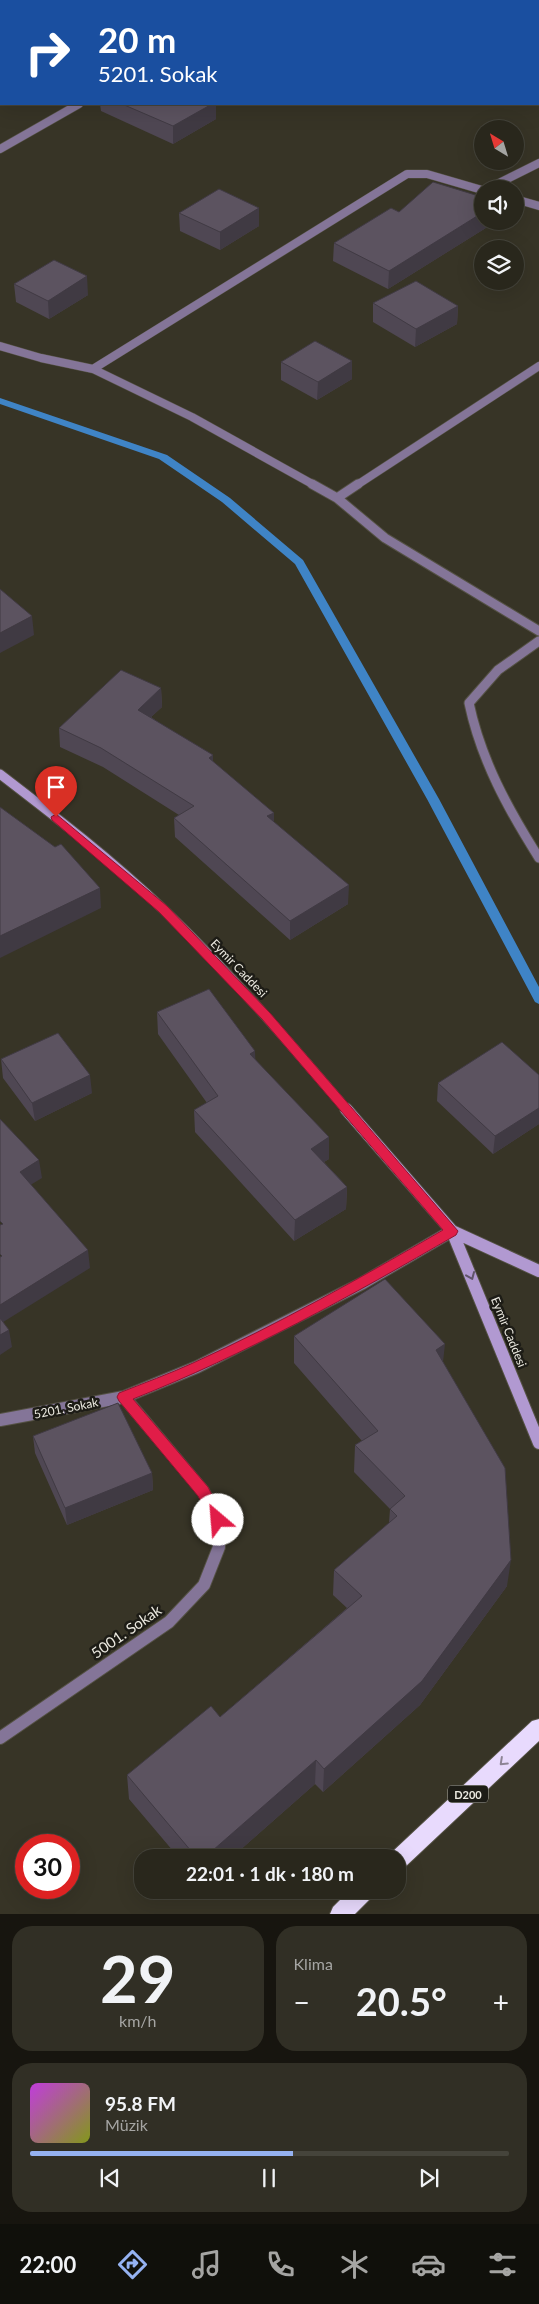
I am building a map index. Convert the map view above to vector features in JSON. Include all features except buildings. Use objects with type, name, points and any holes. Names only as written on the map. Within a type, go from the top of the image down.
[{"type":"highway","name":"D200","points":[[406,1853],[539,1728]]},
{"type":"highway","points":[[340,1914],[356,1899]]},
{"type":"main road","name":"Eymir Caddesi","points":[[0,774],[70,828],[163,909],[266,1016],[452,1231],[539,1443]]},
{"type":"main road","name":"Eymir Caddesi","points":[[452,1231],[539,1271]]},
{"type":"street","points":[[0,149],[76,105]]},
{"type":"street","points":[[506,180],[539,164]]},
{"type":"street","points":[[93,369],[407,174],[427,174],[474,188]]},
{"type":"street","points":[[524,202],[539,206]]},
{"type":"street","points":[[0,346],[41,358],[93,369],[192,417],[337,498],[385,538],[539,631]]},
{"type":"street","points":[[337,498],[539,366]]},
{"type":"street","points":[[539,641],[498,670],[469,703],[474,733],[505,805],[539,858]]},
{"type":"street","name":"5201. Sokak","points":[[0,1420],[124,1397],[197,1368],[361,1284],[452,1231]]},
{"type":"street","name":"5001. Sokak","points":[[0,1738],[169,1622],[204,1585],[220,1547],[218,1520],[203,1492],[124,1397]]},
{"type":"waterway","points":[[0,401],[163,457],[226,500],[299,562],[433,799],[539,999]]},
{"type":"route","points":[[56,817],[163,909],[266,1016],[452,1231],[361,1284],[266,1334],[197,1368],[124,1397],[203,1492],[218,1520]]}]
